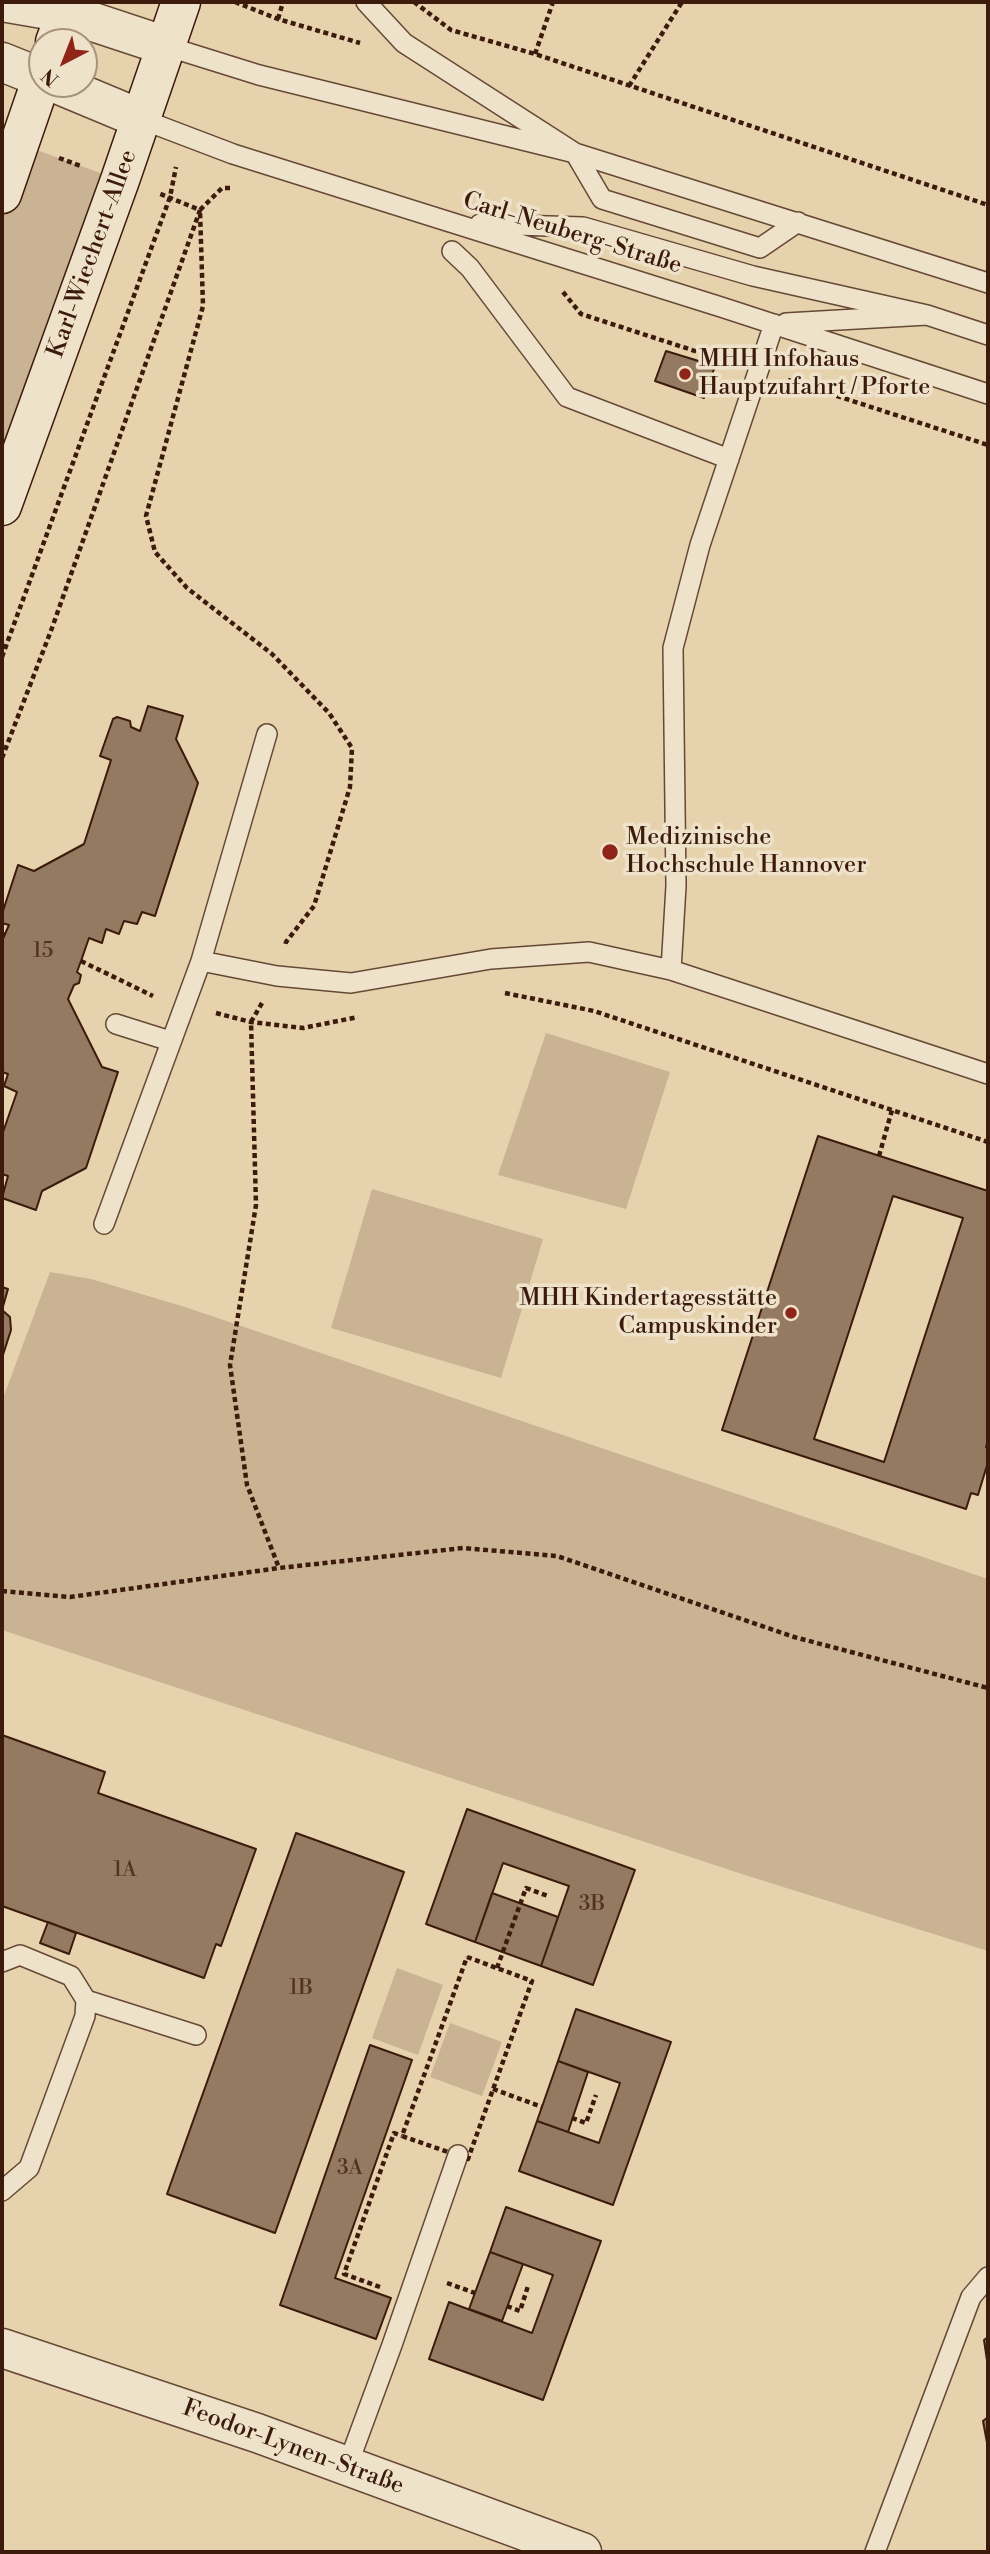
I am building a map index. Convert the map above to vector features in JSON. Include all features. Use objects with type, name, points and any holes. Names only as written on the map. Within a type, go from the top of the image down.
[{"type":"street","points":[[2,2],[166,47]]},
{"type":"street","name":"Karl-Wiechert-Allee","points":[[2,506],[181,2]]},
{"type":"street","points":[[2,62],[28,72]]},
{"type":"street","points":[[2,194],[35,98]]},
{"type":"street","points":[[91,98],[141,119]]},
{"type":"street","name":"Feodor-Lynen-Straße","points":[[2,2348],[257,2433],[582,2552]]},
{"type":"lane","points":[[366,2],[404,43],[575,153],[602,199],[760,248],[798,222]]},
{"type":"lane","points":[[166,47],[259,75],[575,153],[988,283]]},
{"type":"lane","name":"Carl-Neuberg-Straße","points":[[141,119],[233,154],[988,394]]},
{"type":"lane","points":[[455,223],[583,227],[753,276],[927,315],[988,335]]},
{"type":"lane","points":[[452,251],[470,268],[567,397],[729,459]]},
{"type":"lane","points":[[671,970],[676,886],[673,648],[700,545],[774,324],[927,315]]},
{"type":"lane","points":[[104,1224],[201,961],[267,734]]},
{"type":"lane","points":[[201,961],[277,976],[351,983],[491,959],[589,952],[671,970],[988,1074]]},
{"type":"lane","points":[[116,1024],[170,1041]]},
{"type":"lane","points":[[2,1962],[20,1955],[71,1976],[86,2000],[85,2016],[29,2168],[2,2191]]},
{"type":"lane","points":[[86,2000],[195,2035]]},
{"type":"lane","points":[[347,2467],[458,2155]]},
{"type":"lane","points":[[875,2552],[971,2297],[988,2277]]},
{"type":"path","points":[[235,2],[278,19],[283,2]]},
{"type":"path","points":[[413,2],[451,30],[535,54],[988,205]]},
{"type":"path","points":[[535,54],[553,2]]},
{"type":"path","points":[[629,86],[682,2]]},
{"type":"path","points":[[2,657],[170,197],[183,134]]},
{"type":"path","points":[[2,758],[52,628],[200,210],[222,188],[235,188]]},
{"type":"path","points":[[200,210],[202,306],[146,516],[155,552],[187,588],[272,654],[329,713],[352,748],[350,787],[314,906],[286,942],[277,976],[251,1022],[256,1205],[230,1365],[247,1485],[279,1568]]},
{"type":"path","points":[[558,286],[581,314],[988,445]]},
{"type":"path","points":[[81,961],[144,993],[251,1022],[303,1028],[368,1016]]},
{"type":"path","points":[[498,991],[594,1011],[988,1142]]},
{"type":"path","points":[[878,1156],[892,1110]]},
{"type":"path","points":[[2,1591],[70,1597],[279,1568],[463,1548],[557,1556],[794,1637],[988,1688]]},
{"type":"path","points":[[497,1968],[526,1888],[548,1896]]},
{"type":"path","points":[[467,1957],[497,1968],[532,1981],[468,2160],[402,2136],[467,1957]]},
{"type":"path","points":[[493,2089],[542,2108]]},
{"type":"path","points":[[572,2118],[586,2123],[596,2095]]},
{"type":"path","points":[[439,2280],[475,2293]]},
{"type":"path","points":[[365,2289],[367,2282]]},
{"type":"path","points":[[507,2306],[520,2311],[528,2286]]},
{"type":"shaded area","points":[[20,144],[120,180],[2,508],[2,194]]},
{"type":"shaded area","points":[[546,1033],[670,1072],[626,1209],[498,1175]]},
{"type":"shaded area","points":[[372,1189],[543,1239],[501,1378],[331,1328]]},
{"type":"shaded area","points":[[50,1272],[91,1279],[185,1307],[988,1579],[988,1951],[745,1875],[2,1630],[2,1401]]},
{"type":"shaded area","points":[[397,1968],[443,1985],[418,2055],[372,2038]]},
{"type":"shaded area","points":[[450,2023],[502,2042],[482,2096],[430,2077]]},
{"type":"building","name":"MHH Infohaus Hauptzufahrt / Pforte","points":[[666,351],[715,366],[704,398],[655,381]]},
{"type":"building","points":[[148,706],[183,716],[176,739],[198,783],[155,916],[142,912],[137,924],[124,921],[119,934],[106,929],[102,943],[89,938],[77,972],[81,975],[79,983],[74,985],[68,999],[102,1067],[118,1072],[86,1168],[42,1191],[36,1210],[2,1198],[8,1176],[2,1174],[2,1135],[17,1092],[4,1086],[8,1074],[2,1072],[2,941],[9,925],[2,923],[2,914],[18,865],[34,871],[84,844],[111,760],[100,756],[113,719],[117,717],[130,721],[131,727],[140,731]]},
{"type":"building","points":[[818,1136],[988,1191],[988,1462],[978,1495],[971,1493],[966,1509],[722,1430]],"holes":[[[893,1196],[963,1218],[884,1462],[814,1439]]]},
{"type":"building","points":[[2,1287],[8,1289],[2,1310]]},
{"type":"building","points":[[2,1310],[10,1317],[11,1330],[2,1358]]},
{"type":"building","points":[[2,1735],[105,1772],[98,1793],[256,1849],[221,1946],[216,1944],[204,1978],[2,1906]]},
{"type":"building","points":[[467,1809],[635,1870],[593,1985],[541,1966],[569,1886],[503,1863],[475,1942],[426,1924]]},
{"type":"building","points":[[296,1833],[404,1872],[275,2233],[167,2194]]},
{"type":"building","points":[[492,1893],[558,1917],[541,1966],[475,1942]]},
{"type":"building","points":[[48,1922],[76,1933],[69,1954],[40,1943]]},
{"type":"building","points":[[576,2009],[671,2042],[613,2205],[519,2171],[537,2121],[599,2143],[620,2083],[558,2061]]},
{"type":"building","points":[[370,2045],[412,2060],[335,2278],[391,2298],[376,2339],[280,2305]]},
{"type":"building","points":[[558,2061],[588,2072],[568,2132],[537,2121]]},
{"type":"building","points":[[506,2207],[601,2241],[543,2400],[429,2359],[449,2302],[532,2333],[553,2275],[490,2252]]},
{"type":"building","points":[[490,2252],[523,2264],[502,2321],[469,2309]]},
{"type":"building","points":[[988,2337],[988,2367],[984,2340]]},
{"type":"building","points":[[988,2417],[988,2448],[983,2421]]},
{"type":"place","name":"MHH Infohaus Hauptzufahrt / Pforte","points":[[685,374]]},
{"type":"place","name":"Medizinische Hochschule Hannover","points":[[610,852]]},
{"type":"place","name":"MHH Kindertagesstätte Campuskinder","points":[[791,1313]]}]
